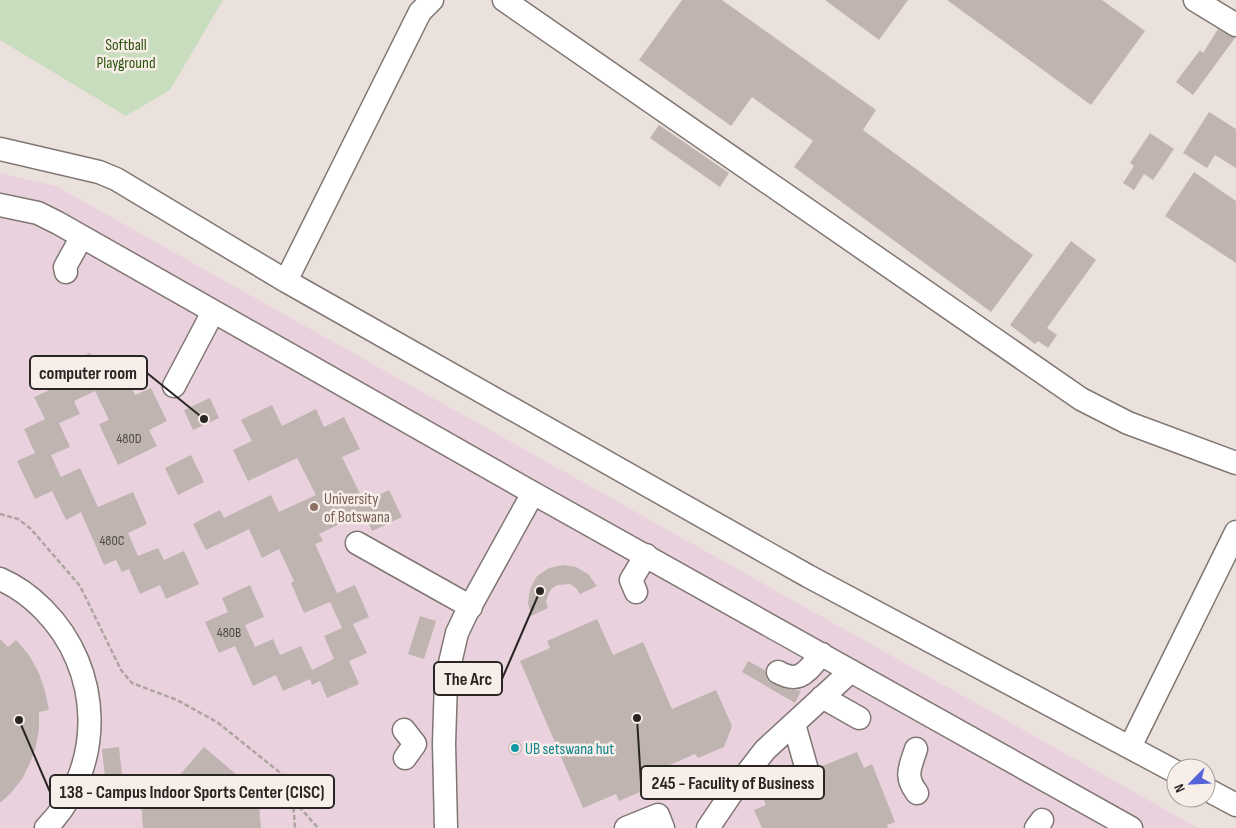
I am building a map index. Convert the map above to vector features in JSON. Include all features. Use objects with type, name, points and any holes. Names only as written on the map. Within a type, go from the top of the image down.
[{"type":"street","points":[[286,281],[420,12],[432,0]]},
{"type":"street","points":[[504,0],[1080,399],[1128,423],[1236,463]]},
{"type":"street","points":[[1195,0],[1236,25]]},
{"type":"street","points":[[0,149],[99,172],[116,180],[286,281],[808,576],[1166,767]]},
{"type":"street","points":[[0,205],[38,213],[533,493],[1132,828]]},
{"type":"street","points":[[66,272],[66,267],[81,238]]},
{"type":"street","points":[[174,386],[191,343],[213,312]]},
{"type":"street","points":[[446,828],[444,744],[446,680],[457,633],[533,493]]},
{"type":"street","points":[[1130,748],[1236,532]]},
{"type":"street","points":[[357,543],[397,561],[471,607]]},
{"type":"street","points":[[636,592],[631,580],[646,555]]},
{"type":"street","points":[[0,579],[8,582],[33,599],[54,621],[72,646],[84,674],[89,704],[90,735],[84,764],[72,793],[56,818],[46,828]]},
{"type":"street","points":[[778,672],[788,678],[802,676],[822,654]]},
{"type":"street","points":[[708,828],[765,750],[851,671]]},
{"type":"street","points":[[822,697],[859,718]]},
{"type":"street","points":[[794,724],[808,770]]},
{"type":"street","points":[[408,744],[444,744]]},
{"type":"street","points":[[916,749],[908,775],[911,785],[917,793]]},
{"type":"street","points":[[1216,794],[1236,805]]},
{"type":"street","points":[[626,828],[658,815],[663,828]]},
{"type":"path","points":[[0,514],[18,519],[31,529],[80,586],[121,670],[132,683],[177,700],[217,722],[288,779],[292,788],[295,828]]},
{"type":"path","points":[[293,801],[318,828]]},
{"type":"shaded area","name":"University of Botswana","points":[[0,173],[56,186],[1198,828],[0,828]]},
{"type":"green space","name":"Softball Playground","points":[[0,0],[223,0],[170,90],[126,116],[0,40]]},
{"type":"building","points":[[682,0],[722,0],[876,110],[863,130],[1033,255],[991,312],[794,167],[813,141],[752,97],[731,126],[639,60]]},
{"type":"building","points":[[825,0],[908,0],[879,40]]},
{"type":"building","points":[[947,0],[1102,0],[1145,31],[1091,105]]},
{"type":"building","points":[[1218,29],[1235,38],[1193,95],[1176,82],[1200,50],[1203,53]]},
{"type":"building","points":[[1209,112],[1236,129],[1236,168],[1215,155],[1207,168],[1183,153]]},
{"type":"building","points":[[659,125],[729,173],[720,187],[650,138]]},
{"type":"building","points":[[1150,133],[1174,149],[1153,180],[1144,174],[1134,190],[1123,183],[1134,166],[1130,163]]},
{"type":"building","points":[[1194,172],[1236,201],[1236,263],[1165,216]]},
{"type":"building","points":[[1071,241],[1096,260],[1047,328],[1057,335],[1048,348],[1038,341],[1035,344],[1010,325]]},
{"type":"building","points":[[90,353],[98,369],[119,360],[135,395],[151,388],[167,421],[149,430],[157,446],[118,465],[99,424],[109,420],[95,391],[74,401],[80,414],[59,423],[70,447],[51,455],[61,477],[80,468],[98,507],[133,492],[147,524],[128,533],[138,556],[158,548],[164,560],[184,551],[199,584],[166,599],[160,585],[140,594],[129,569],[122,572],[116,560],[104,565],[81,512],[66,520],[52,491],[35,499],[17,461],[35,453],[24,429],[45,419],[34,397],[66,383],[59,367]]},
{"type":"building","points":[[210,398],[219,418],[193,430],[184,410]]},
{"type":"building","points":[[272,405],[282,426],[316,409],[324,427],[344,417],[360,449],[342,457],[364,502],[389,490],[402,517],[372,531],[364,512],[319,534],[323,541],[315,544],[337,593],[355,585],[369,617],[353,624],[367,653],[349,661],[359,684],[327,698],[320,681],[312,685],[310,679],[283,691],[276,675],[253,686],[235,646],[219,653],[205,622],[228,612],[222,598],[250,585],[264,617],[245,625],[255,647],[273,639],[280,655],[301,646],[312,670],[334,659],[324,636],[342,628],[330,602],[304,613],[291,583],[294,581],[279,549],[262,558],[249,529],[206,550],[193,524],[220,510],[224,518],[271,495],[279,512],[316,495],[297,458],[248,481],[233,450],[252,441],[241,420]]},
{"type":"building","points":[[191,455],[204,482],[178,495],[165,468]]},
{"type":"building","points":[[563,565],[576,567],[588,574],[597,586],[580,594],[570,584],[557,585],[551,589],[548,595],[546,602],[548,608],[531,616],[528,603],[530,589],[537,576],[549,568]]},
{"type":"building","points":[[420,616],[436,621],[424,659],[408,654]]},
{"type":"building","points":[[597,619],[613,655],[643,642],[672,709],[716,690],[732,726],[724,747],[698,758],[695,754],[663,768],[668,780],[619,801],[616,794],[583,808],[520,661],[550,648],[547,641]]},
{"type":"building","points":[[0,639],[8,647],[16,640],[29,655],[39,673],[49,710],[39,712],[36,746],[22,779],[0,803]]},
{"type":"building","points":[[748,661],[765,670],[767,679],[773,684],[801,691],[795,703],[742,672]]},
{"type":"building","name":"UB setswana hut","points":[[515,741],[520,743],[522,748],[520,753],[515,755],[510,753],[508,748],[510,743]]},
{"type":"building","points":[[119,747],[122,775],[105,777],[102,749]]},
{"type":"building","points":[[204,747],[258,793],[261,828],[143,828],[141,801],[158,800]]},
{"type":"building","points":[[857,752],[864,768],[872,764],[895,822],[887,825],[888,828],[762,828],[754,810],[766,805],[760,791],[796,777],[803,783],[811,782],[817,779],[820,774],[820,767]]},
{"type":"place","name":"computer room","points":[[204,419]]},
{"type":"place","name":"University of Botswana","points":[[314,507]]},
{"type":"place","name":"The Arc","points":[[540,591]]},
{"type":"place","name":"245 - Faculity of Business","points":[[637,718]]},
{"type":"place","name":"138 - Campus Indoor Sports Center (CISC)","points":[[19,720]]},
{"type":"place","name":"UB setswana hut","points":[[515,748]]}]
